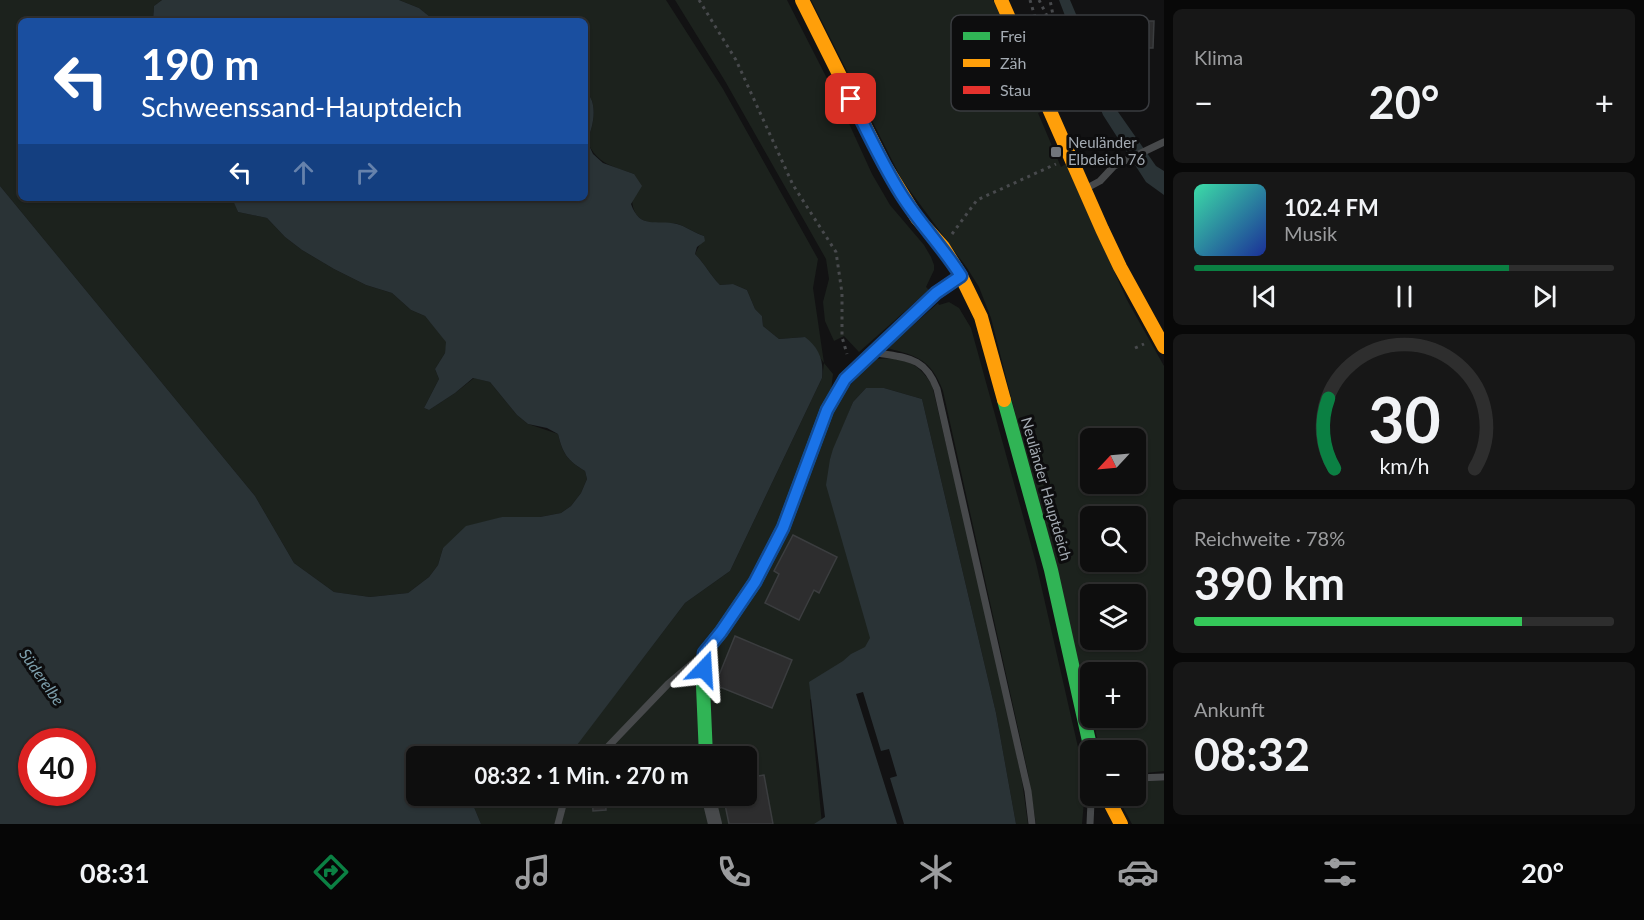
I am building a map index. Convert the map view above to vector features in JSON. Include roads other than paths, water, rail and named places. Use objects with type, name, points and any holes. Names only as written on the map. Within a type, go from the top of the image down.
[{"type":"street","name":"Neuländer Hauptdeich","points":[[802,0],[900,193],[917,218],[943,248],[961,276],[981,317],[1051,570],[1089,740]]},
{"type":"street","points":[[1001,0],[1008,15]]},
{"type":"street","points":[[1051,111],[1120,267],[1164,347]]},
{"type":"street","points":[[706,746],[704,653],[755,582],[783,528],[827,410],[845,379],[936,293],[961,276]]},
{"type":"street","points":[[711,806],[715,824]]},
{"type":"street","points":[[1112,806],[1121,824]]},
{"type":"lane","points":[[1085,190],[1100,181],[1114,166],[1164,142]]},
{"type":"lane","points":[[873,352],[916,361],[932,375],[937,389],[1028,791],[1032,824]]},
{"type":"lane","points":[[609,746],[668,684],[704,653]]},
{"type":"lane","points":[[1146,778],[1164,777]]},
{"type":"lane","points":[[558,824],[563,806]]},
{"type":"lane","points":[[1090,824],[1091,806]]},
{"type":"water","points":[[162,0],[399,0],[419,8],[431,18],[153,18],[154,6]]},
{"type":"water","points":[[1059,0],[1070,0],[1076,15],[1065,15]]},
{"type":"water","points":[[588,91],[592,101],[593,116],[588,138]]},
{"type":"water","points":[[1101,111],[1117,111],[1156,166],[1164,171],[1164,195],[1146,182]]},
{"type":"water","name":"Süderelbe","points":[[588,143],[593,154],[603,163],[634,174],[642,186],[631,204],[639,217],[650,222],[677,224],[704,236],[705,241],[697,247],[695,254],[720,285],[733,284],[747,290],[755,309],[762,316],[763,326],[779,339],[805,337],[814,346],[821,360],[822,378],[730,571],[685,603],[576,746],[406,746],[406,806],[474,806],[481,824],[0,824],[0,186],[255,496],[294,563],[334,592],[370,597],[408,593],[429,577],[438,565],[443,548],[466,526],[502,517],[540,517],[561,513],[571,506],[581,493],[587,479],[585,471],[567,456],[558,434],[547,428],[528,424],[517,415],[490,382],[473,378],[429,410],[424,408],[439,379],[435,369],[445,353],[446,342],[425,316],[411,310],[392,293],[366,285],[302,250],[285,237],[267,218],[238,212],[233,201],[588,201]]},
{"type":"water","points":[[866,388],[884,388],[922,399],[996,713],[1016,824],[814,824],[825,817],[809,682],[865,647],[870,638],[826,485],[833,449],[853,402]]},
{"type":"place","name":"Neuländer Elbdeich 76","points":[[1056,152]]}]
